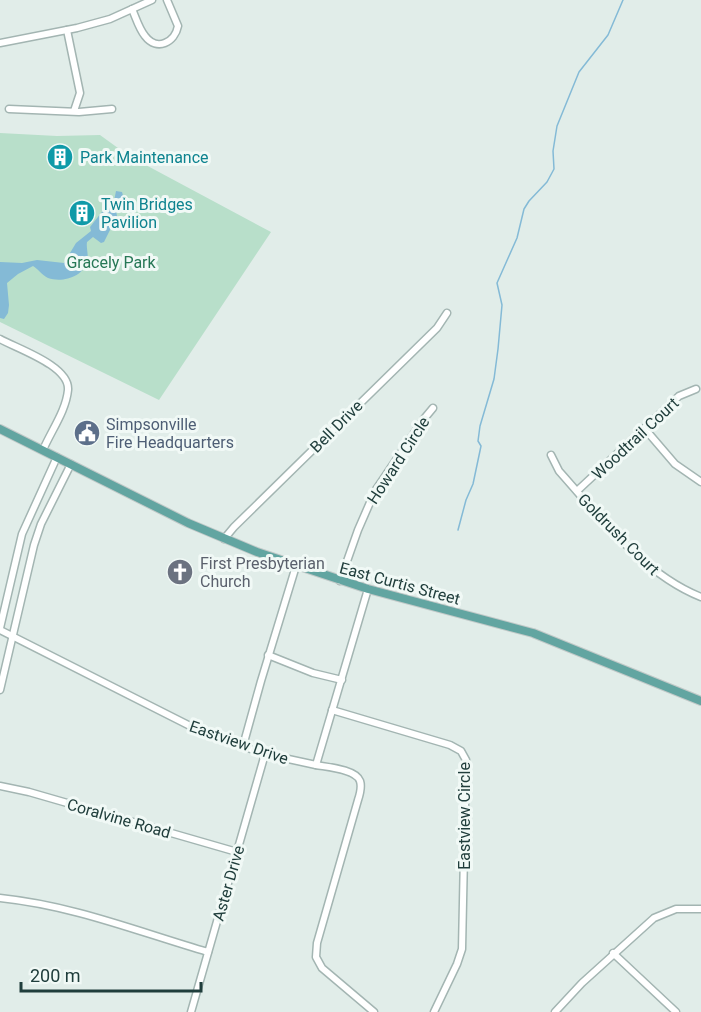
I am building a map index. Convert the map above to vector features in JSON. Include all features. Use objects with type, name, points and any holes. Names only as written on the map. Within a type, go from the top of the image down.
[{"type":"main road","name":"East Curtis Street","points":[[0,429],[189,523],[296,566],[368,589],[533,633],[701,701]]},
{"type":"street","points":[[0,43],[110,19],[152,0]]},
{"type":"street","points":[[132,9],[148,39],[156,44],[165,44],[172,39],[178,26],[167,0]]},
{"type":"street","points":[[67,30],[80,93],[74,111]]},
{"type":"street","points":[[9,109],[74,111],[112,109]]},
{"type":"street","name":"Bell Drive","points":[[224,538],[437,328],[447,314]]},
{"type":"street","points":[[0,339],[53,366],[62,372],[68,381],[68,391],[62,410],[43,450]]},
{"type":"street","name":"Woodtrail Court","points":[[577,491],[679,396],[696,389]]},
{"type":"street","name":"Howard Circle","points":[[340,581],[375,491],[433,408]]},
{"type":"street","points":[[645,429],[675,464],[701,482]]},
{"type":"street","name":"Goldrush Court","points":[[550,455],[559,471],[577,491],[657,573],[675,585],[701,597]]},
{"type":"street","points":[[0,629],[22,534],[57,457]]},
{"type":"street","points":[[0,690],[37,534],[71,464]]},
{"type":"street","points":[[243,746],[296,566]]},
{"type":"street","points":[[368,589],[316,765],[355,775],[361,786],[317,943],[316,957],[322,969],[374,1012]]},
{"type":"street","name":"Eastview Drive","points":[[0,629],[181,723],[265,754],[316,765]]},
{"type":"street","points":[[268,655],[313,673],[342,680]]},
{"type":"street","name":"Eastview Circle","points":[[332,710],[450,745],[459,749],[466,760],[462,949],[434,1012]]},
{"type":"street","name":"Aster Drive","points":[[191,1012],[265,754]]},
{"type":"street","name":"Coralvine Road","points":[[0,786],[40,795],[237,852]]},
{"type":"street","points":[[0,898],[41,903],[108,919],[208,952]]},
{"type":"street","points":[[555,1012],[614,953],[659,915],[676,909],[701,909]]},
{"type":"street","points":[[614,953],[676,1012]]},
{"type":"green space","name":"Gracely Park","points":[[0,133],[57,136],[100,135],[129,156],[271,232],[159,400],[0,322]]},
{"type":"water","points":[[116,191],[122,192],[124,199],[115,205],[117,216],[104,242],[101,243],[93,237],[87,242],[88,259],[82,271],[77,275],[60,280],[48,278],[33,266],[18,274],[7,283],[8,313],[4,319],[0,318],[0,262],[22,263],[37,260],[64,263],[76,243],[91,231],[90,227],[105,208],[113,206]]},
{"type":"waterway","points":[[458,530],[473,484],[481,446],[478,441],[480,426],[494,379],[502,305],[497,283],[517,238],[524,209],[547,182],[554,169],[553,151],[557,126],[579,72],[608,35],[623,0]]},
{"type":"place","name":"Park Maintenance","points":[[60,157]]},
{"type":"place","name":"Twin Bridges Pavilion","points":[[82,213]]},
{"type":"place","name":"Simpsonville Fire Headquarters","points":[[87,433]]},
{"type":"place","name":"First Presbyterian Church","points":[[180,572]]}]
